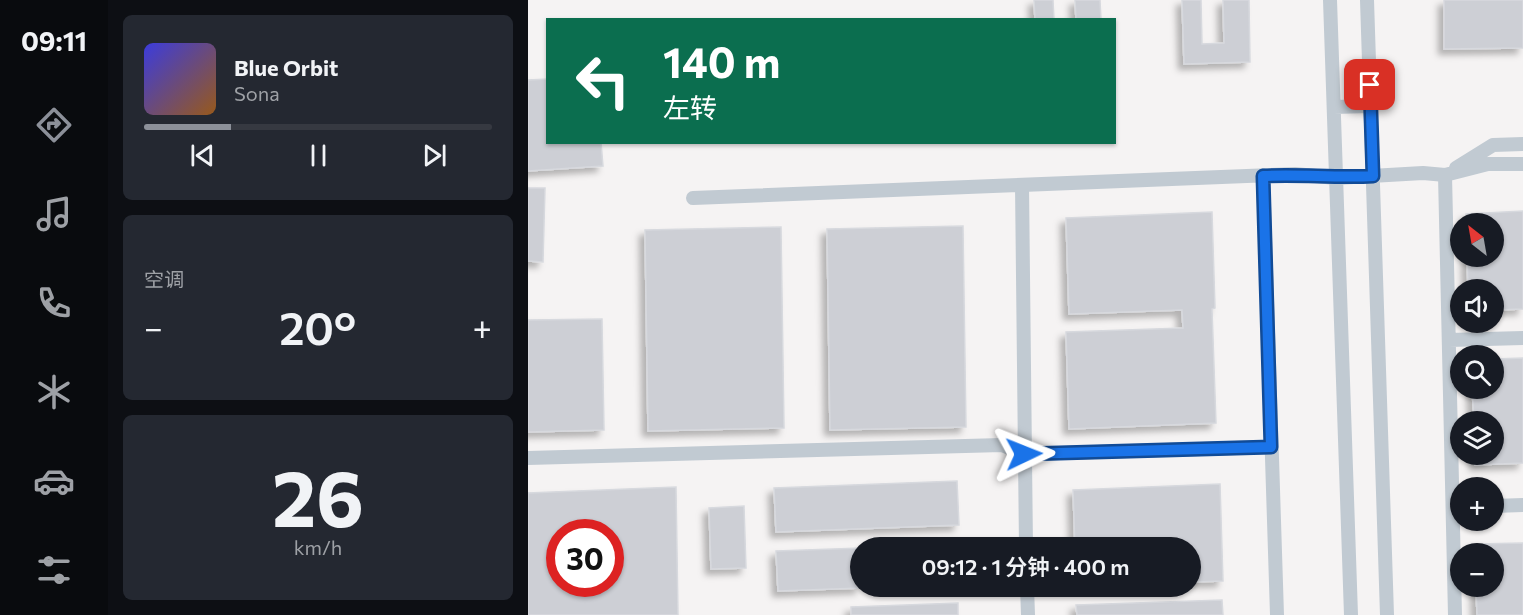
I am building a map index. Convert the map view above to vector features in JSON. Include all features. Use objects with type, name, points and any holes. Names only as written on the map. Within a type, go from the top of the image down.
[{"type":"street","points":[[1330,0],[1351,615]]},
{"type":"street","points":[[1366,0],[1387,615]]},
{"type":"street","points":[[1334,107],[1370,106]]},
{"type":"street","points":[[1444,175],[1493,145],[1523,144]]},
{"type":"street","points":[[693,198],[1295,174],[1336,178],[1423,173],[1444,175],[1488,164],[1523,164]]},
{"type":"street","points":[[1444,175],[1456,477]]},
{"type":"street","points":[[1263,176],[1277,615]]},
{"type":"street","points":[[1022,185],[1026,537]]},
{"type":"street","points":[[1449,340],[1523,338]]},
{"type":"street","points":[[528,458],[1002,445],[1024,454],[1271,447]]},
{"type":"street","points":[[1504,506],[1523,505]]},
{"type":"street","points":[[1455,615],[1457,531]]},
{"type":"street","points":[[1027,597],[1028,615]]},
{"type":"building","points":[[1034,0],[1053,0],[1054,18],[1035,18]]},
{"type":"building","points":[[1075,0],[1100,0],[1101,18],[1076,18]]},
{"type":"building","points":[[1182,0],[1201,0],[1202,44],[1224,43],[1223,0],[1249,0],[1250,62],[1184,64]]},
{"type":"building","points":[[1444,0],[1523,0],[1523,48],[1444,49]]},
{"type":"building","points":[[546,79],[546,144],[601,144],[603,166],[528,171],[528,80]]},
{"type":"building","points":[[528,188],[545,188],[543,262],[528,261]]},
{"type":"building","points":[[1523,211],[1523,309],[1504,310],[1504,279],[1468,279],[1467,267],[1504,267],[1504,213],[1485,213]]},
{"type":"building","points":[[1212,212],[1215,308],[1212,309],[1216,423],[1069,429],[1066,332],[1183,328],[1182,310],[1069,314],[1066,218]]},
{"type":"building","points":[[963,226],[966,427],[830,430],[827,229]]},
{"type":"building","points":[[781,227],[784,428],[648,431],[645,230]]},
{"type":"building","points":[[602,319],[604,430],[528,432],[528,320]]},
{"type":"building","points":[[1523,358],[1523,463],[1504,464],[1504,411],[1473,411],[1473,399],[1504,399],[1504,359]]},
{"type":"building","points":[[957,481],[959,525],[776,532],[774,488]]},
{"type":"building","points":[[1220,484],[1223,581],[1201,582],[1201,537],[1075,537],[1073,490]]},
{"type":"building","points":[[676,487],[678,615],[528,615],[528,493]]},
{"type":"building","points":[[744,506],[746,568],[711,569],[709,508]]},
{"type":"building","points":[[1504,543],[1523,543],[1523,615],[1477,615],[1476,597],[1504,597]]},
{"type":"building","points":[[850,548],[850,588],[778,591],[776,551]]},
{"type":"building","points":[[1222,600],[1223,615],[1077,615],[1076,605]]},
{"type":"building","points":[[958,603],[958,615],[851,615],[851,607]]},
{"type":"route","points":[[1024,454],[1271,447],[1263,176],[1295,174],[1336,178],[1373,176],[1370,85]]}]
